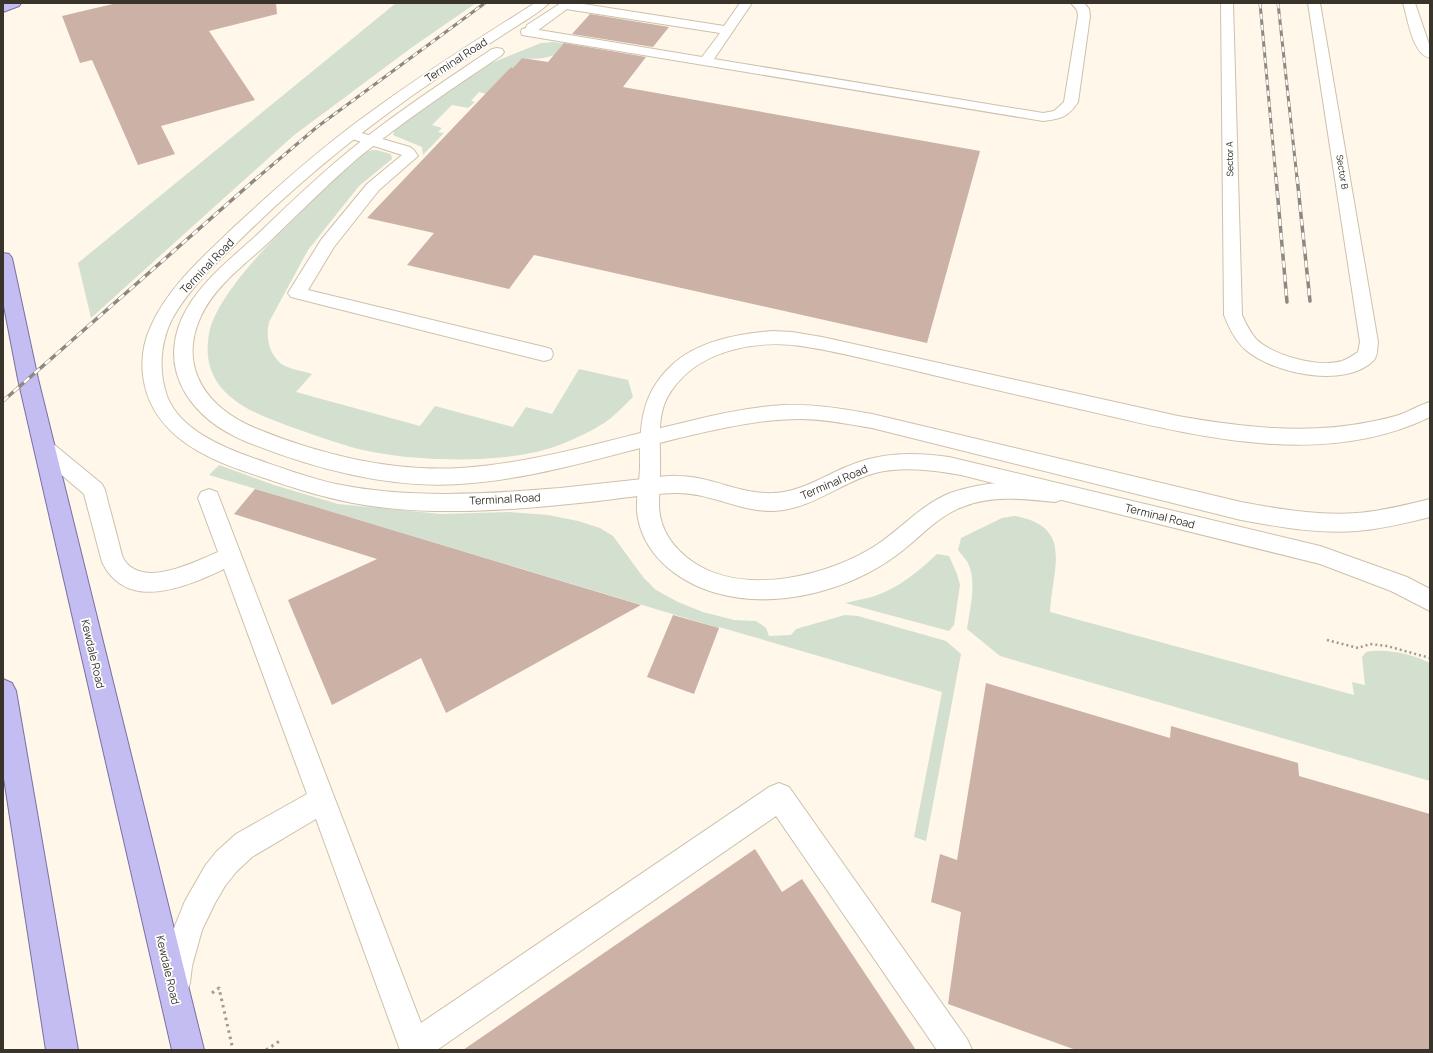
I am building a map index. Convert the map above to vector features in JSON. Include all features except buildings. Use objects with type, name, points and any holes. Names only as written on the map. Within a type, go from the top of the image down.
[{"type":"main road","points":[[3,8],[15,3]]},
{"type":"main road","name":"Kewdale Road","points":[[3,258],[44,448],[188,1050]]},
{"type":"main road","points":[[3,691],[62,1050]]},
{"type":"street","name":"Terminal Road","points":[[543,3],[404,95],[351,134],[285,189],[203,267],[176,297],[160,325],[154,343],[152,360],[158,397],[166,412],[178,426],[212,450],[237,460],[336,492],[373,498],[434,502],[567,496],[678,484],[695,486],[733,498],[774,502],[794,499],[864,468],[885,462],[908,460],[932,462],[961,467],[1070,495],[1320,555],[1399,584],[1430,601]]},
{"type":"street","points":[[706,62],[746,3]]},
{"type":"street","points":[[527,32],[1028,116],[1043,117],[1056,116],[1065,111],[1070,102],[1084,16],[1083,9],[1077,3]]},
{"type":"street","name":"Sector A","points":[[1227,3],[1233,315],[1240,331],[1254,347],[1277,360],[1304,367],[1330,370],[1351,366],[1367,355],[1369,342]]},
{"type":"street","name":"Sector B","points":[[1314,3],[1369,342]]},
{"type":"street","points":[[1409,3],[1423,48],[1430,54]]},
{"type":"street","points":[[728,30],[568,4],[433,95],[372,140],[332,173],[227,272],[200,302],[190,319],[184,337],[183,353],[185,371],[191,387],[201,402],[217,417],[256,437],[333,462],[390,474],[456,476],[493,473],[524,468],[706,424],[801,412],[872,421],[1241,511],[1296,520],[1357,522],[1401,515],[1430,508]]},
{"type":"street","points":[[351,134],[405,150],[410,156],[373,187],[327,244],[297,293],[544,354]]},
{"type":"street","points":[[1070,495],[1016,490],[975,493],[945,505],[922,520],[884,553],[851,570],[823,580],[783,588],[746,590],[703,579],[687,570],[666,554],[654,534],[648,515],[651,419],[656,400],[666,384],[679,368],[695,357],[713,349],[733,343],[761,339],[791,338],[822,343],[1219,432],[1262,436],[1305,437],[1352,432],[1396,423],[1430,409]]},
{"type":"street","points":[[44,448],[94,490],[112,562],[118,572],[125,577],[146,582],[171,580],[231,556]]},
{"type":"street","points":[[209,498],[415,1048],[779,797],[956,1050]]},
{"type":"street","points":[[174,996],[175,969],[192,917],[206,890],[220,870],[237,850],[249,841],[323,800]]},
{"type":"path","points":[[1327,640],[1358,648],[1370,644],[1387,646],[1430,658]]},
{"type":"path","points":[[212,993],[219,988],[233,1050]]},
{"type":"path","points":[[266,1050],[281,1040]]},
{"type":"green space","points":[[396,3],[476,3],[411,48],[293,136],[91,318],[78,263]]},
{"type":"green space","points":[[554,42],[574,45],[556,55],[549,57],[536,59],[522,58],[513,68],[511,67],[486,94],[479,92],[471,101],[475,102],[468,108],[452,105],[432,125],[442,128],[438,132],[444,133],[423,155],[422,147],[393,135],[395,129],[484,66],[541,43]]},
{"type":"green space","points":[[376,150],[391,154],[392,159],[359,186],[308,250],[269,322],[268,341],[272,353],[276,358],[291,369],[312,374],[296,392],[420,426],[435,406],[513,427],[526,407],[552,414],[579,369],[628,380],[633,397],[614,415],[599,426],[554,447],[532,453],[480,459],[398,456],[351,447],[282,424],[248,409],[233,399],[221,387],[212,372],[208,355],[209,334],[213,320],[221,305],[242,274],[280,233],[362,155]]},
{"type":"green space","points":[[219,465],[274,485],[338,504],[441,514],[509,512],[548,515],[578,521],[600,528],[613,536],[643,577],[656,590],[678,602],[703,612],[734,620],[756,621],[766,628],[769,636],[791,635],[796,629],[845,615],[858,616],[946,641],[961,654],[926,841],[914,837],[942,692],[719,628],[209,475]]},
{"type":"green space","points":[[1014,516],[1033,521],[1046,529],[1053,539],[1056,552],[1056,565],[1050,612],[1354,695],[1352,682],[1365,685],[1362,657],[1366,652],[1390,651],[1415,657],[1430,663],[1430,781],[1000,656],[967,629],[972,595],[972,578],[968,563],[958,550],[961,538],[1002,518]]},
{"type":"green space","points":[[937,554],[949,556],[960,585],[954,625],[949,631],[845,603],[881,594],[899,585]]},
{"type":"railway","points":[[257,178],[317,127],[485,3]]},
{"type":"railway","points":[[1260,3],[1276,178]]},
{"type":"railway","points":[[1278,3],[1297,178]]},
{"type":"railway","points":[[3,401],[258,177]]},
{"type":"railway","points":[[1276,177],[1287,302]]},
{"type":"railway","points":[[1297,177],[1310,301]]}]
